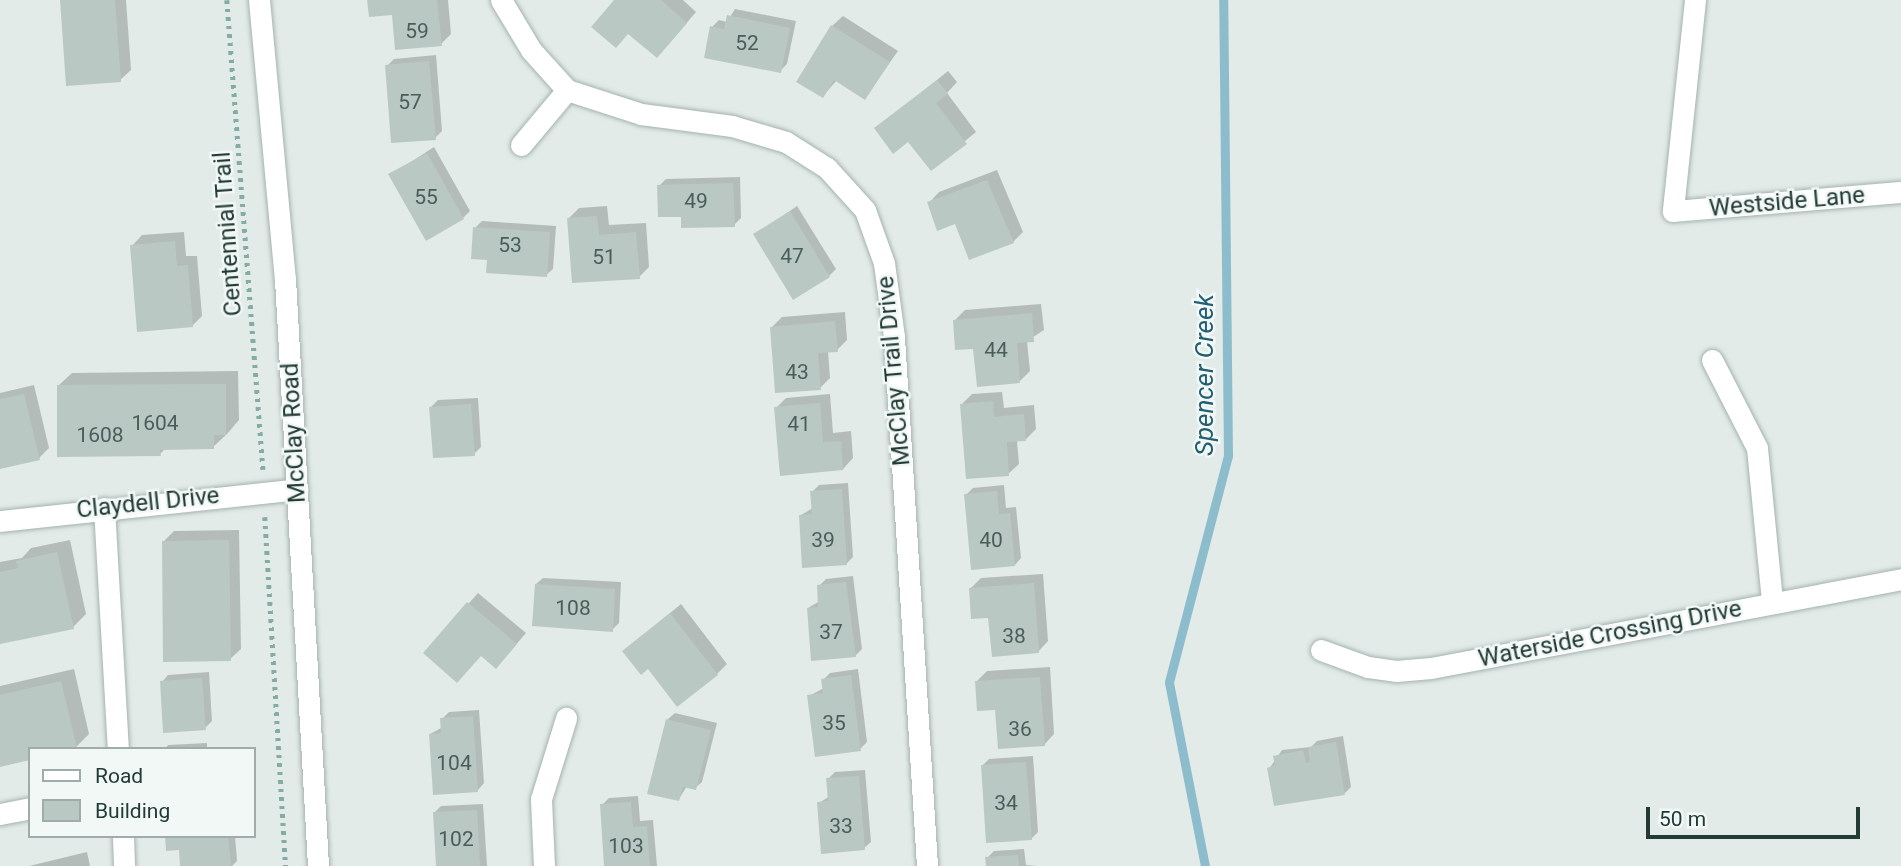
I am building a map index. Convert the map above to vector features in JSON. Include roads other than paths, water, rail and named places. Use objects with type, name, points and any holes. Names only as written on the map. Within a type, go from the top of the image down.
[{"type":"street","name":"McClay Road","points":[[259,0],[285,279],[318,866]]},
{"type":"street","points":[[501,0],[531,50],[567,90],[522,145]]},
{"type":"street","name":"Westside Lane","points":[[1695,0],[1673,211],[1901,192]]},
{"type":"street","name":"McClay Trail Drive","points":[[567,90],[641,114],[732,126],[786,142],[827,168],[865,210],[884,263],[894,337],[927,866]]},
{"type":"street","points":[[1712,360],[1757,448],[1772,602]]},
{"type":"street","name":"Claydell Drive","points":[[0,521],[297,489]]},
{"type":"street","points":[[104,508],[118,747]]},
{"type":"street","name":"Waterside Crossing Drive","points":[[1321,650],[1377,668],[1431,668],[1901,579]]},
{"type":"street","points":[[544,866],[541,799],[566,718]]},
{"type":"street","points":[[0,814],[28,808]]},
{"type":"street","points":[[123,838],[124,866]]},
{"type":"waterway","name":"Spencer Creek","points":[[1205,866],[1169,682],[1228,456],[1223,0]]}]
